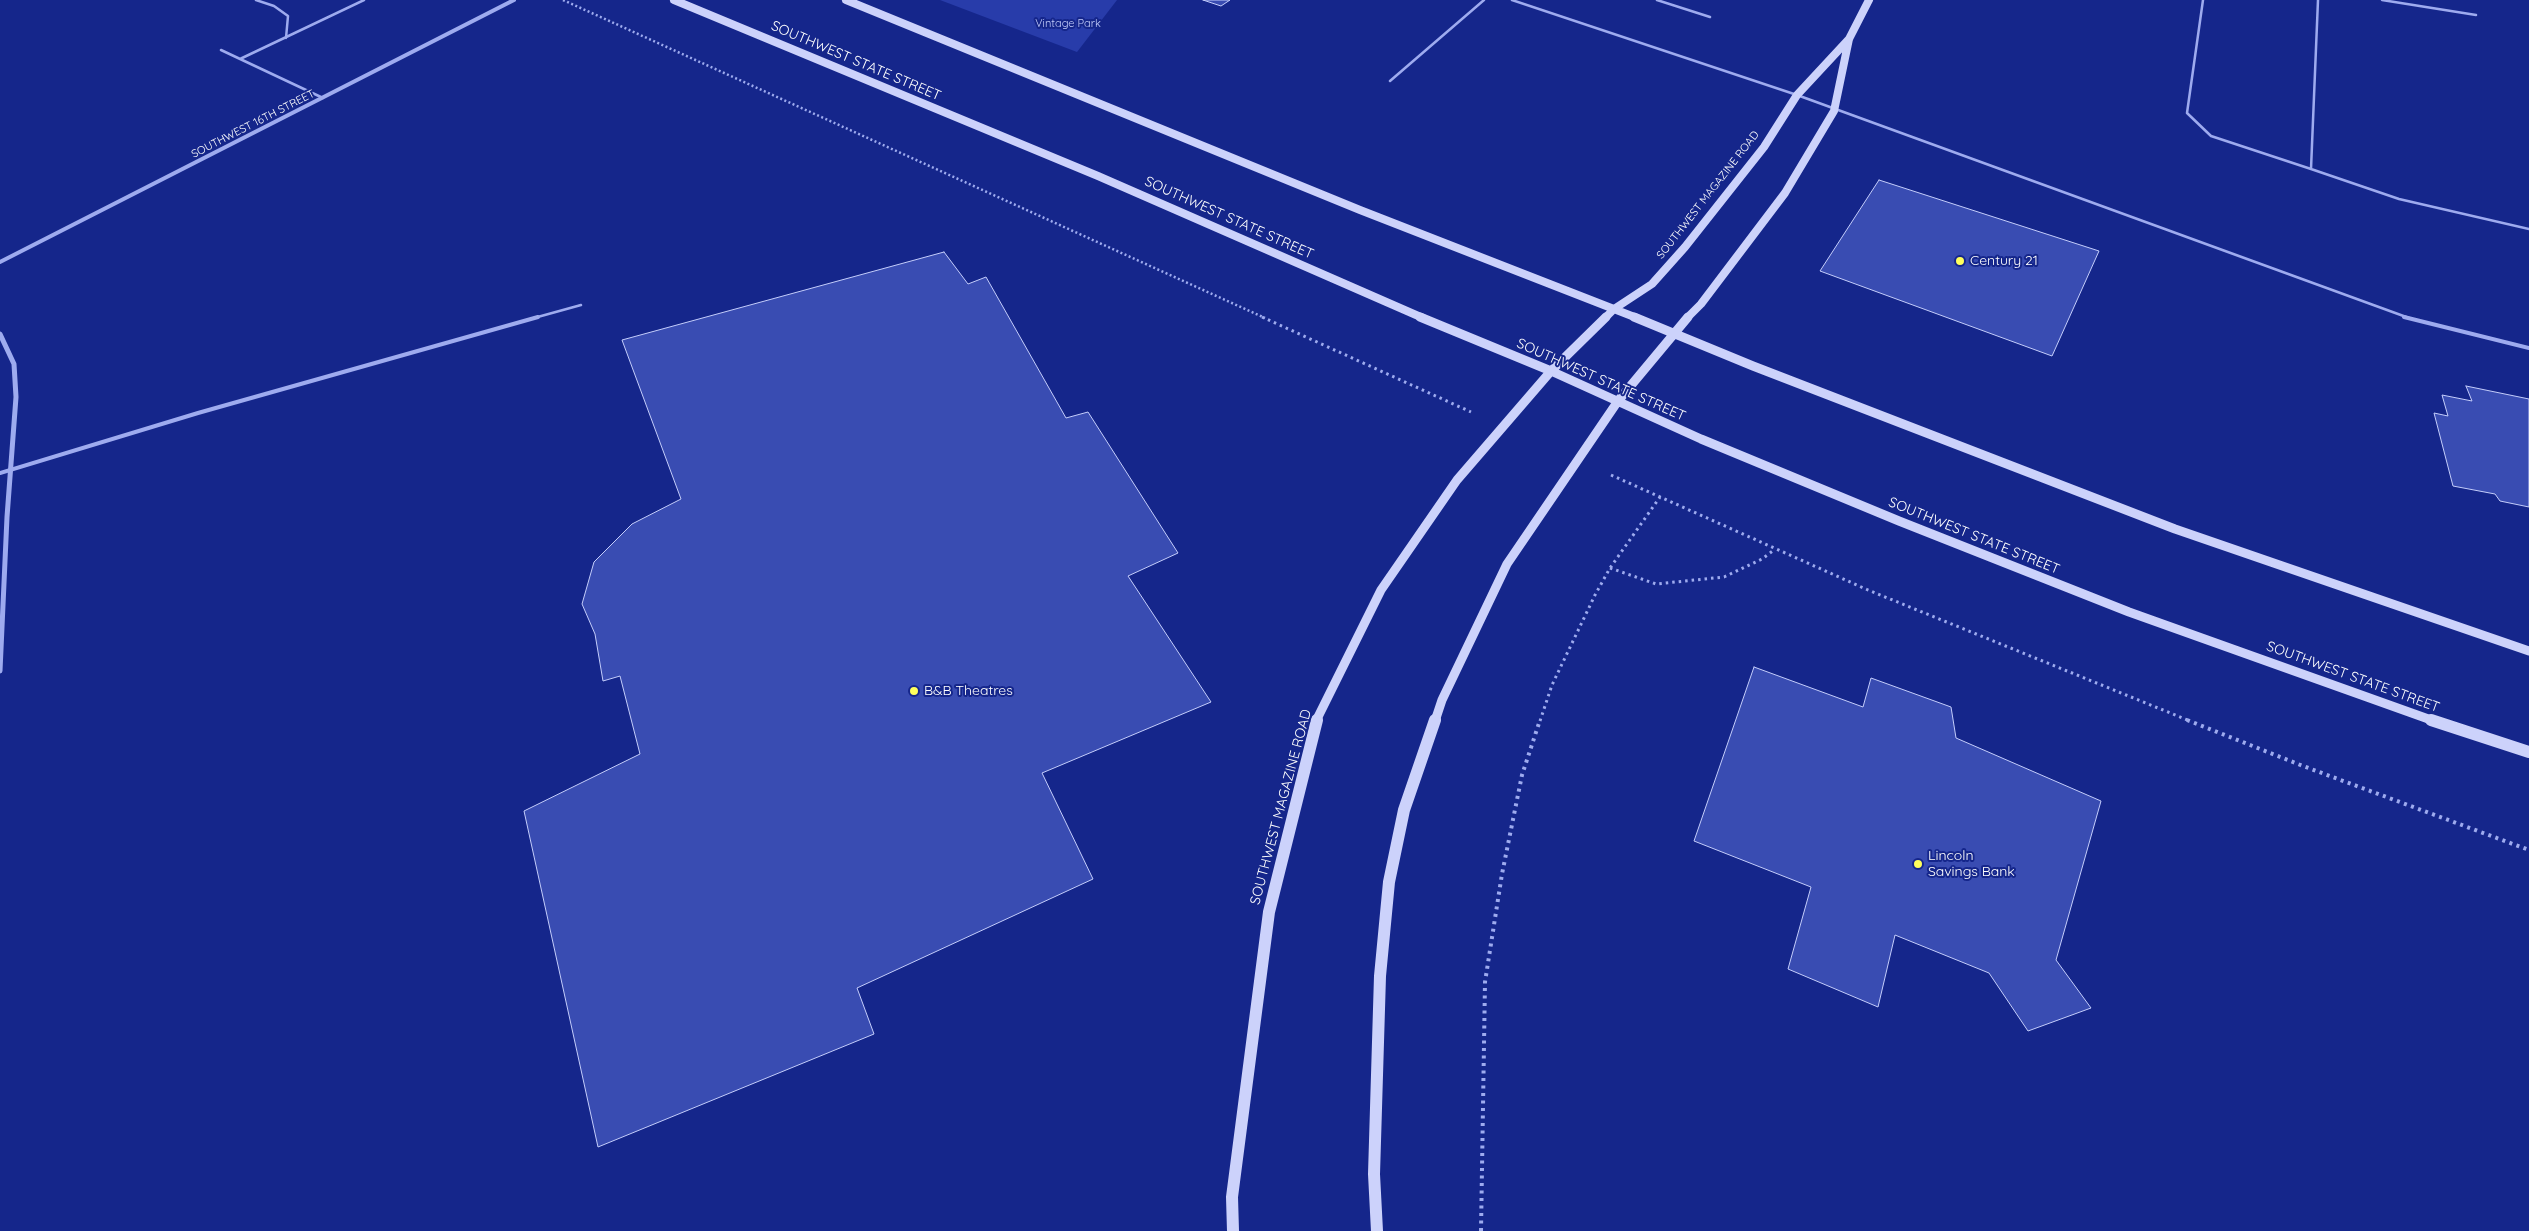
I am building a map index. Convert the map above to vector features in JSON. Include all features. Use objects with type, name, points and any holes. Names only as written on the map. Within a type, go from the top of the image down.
[{"type":"main road","name":"SOUTHWEST STATE STREET","points":[[674,0],[1098,176],[1482,344],[1618,401],[1701,439],[1899,521],[2129,612],[2529,752]]},
{"type":"main road","points":[[846,0],[1360,210],[2175,529],[2529,651]]},
{"type":"main road","name":"SOUTHWEST MAGAZINE ROAD","points":[[1618,401],[1672,333],[1701,304],[1785,193],[1834,111],[1850,39],[1869,0]]},
{"type":"main road","name":"SOUTHWEST MAGAZINE ROAD","points":[[1233,1231],[1232,1197],[1269,912],[1318,715],[1381,590],[1457,480],[1551,372],[1614,309],[1652,284],[1685,247],[1764,147],[1797,95],[1850,39]]},
{"type":"main road","points":[[1377,1231],[1374,1174],[1380,976],[1389,882],[1404,810],[1442,700],[1507,564],[1618,401]]},
{"type":"street","name":"SOUTHWEST 16TH STREET","points":[[0,262],[514,0]]},
{"type":"street","points":[[0,334],[14,364],[16,397],[0,671]]},
{"type":"lane","points":[[256,0],[274,6],[288,16],[286,38]]},
{"type":"lane","points":[[240,59],[364,0]]},
{"type":"lane","points":[[1390,81],[1484,0]]},
{"type":"lane","points":[[1512,0],[1797,95],[1834,111],[2034,181],[2400,316],[2529,348]]},
{"type":"lane","points":[[1657,0],[1710,18]]},
{"type":"lane","points":[[2203,0],[2187,113],[2211,136],[2399,199],[2529,229]]},
{"type":"lane","points":[[2311,169],[2318,0]]},
{"type":"lane","points":[[2382,0],[2476,15]]},
{"type":"lane","points":[[221,50],[323,98]]},
{"type":"lane","points":[[0,473],[198,413],[581,305]]},
{"type":"path","points":[[1481,1231],[1484,982],[1502,874],[1522,774],[1552,685],[1595,595],[1610,568],[1660,497]]},
{"type":"path","points":[[1610,568],[1656,584],[1724,577],[1762,559],[1774,549]]},
{"type":"green space","name":"Vintage Park","points":[[940,0],[1117,0],[1077,52]]},
{"type":"building","points":[[1203,0],[1230,0],[1221,6]]},
{"type":"building","name":"Century 21","points":[[1879,180],[2099,251],[2052,356],[1820,271]]},
{"type":"building","name":"B&B Theatres","points":[[944,252],[968,284],[986,277],[1066,418],[1088,412],[1178,553],[1128,576],[1211,702],[1042,773],[1093,879],[857,988],[874,1034],[598,1147],[524,811],[640,754],[620,676],[603,681],[595,634],[582,604],[594,562],[632,524],[681,499],[622,340]]},
{"type":"building","points":[[2466,386],[2529,399],[2529,507],[2500,501],[2495,494],[2453,486],[2434,413],[2448,416],[2442,395],[2472,401]]},
{"type":"building","name":"Lincoln Savings Bank","points":[[1754,667],[1863,707],[1871,678],[1951,707],[1956,738],[2101,801],[2056,960],[2091,1008],[2028,1031],[1989,973],[1895,935],[1878,1007],[1788,969],[1811,887],[1694,841]]},
{"type":"place","name":"Century 21","points":[[1960,261]]},
{"type":"place","name":"B&B Theatres","points":[[914,691]]},
{"type":"place","name":"Lincoln Savings Bank","points":[[1918,864]]}]
